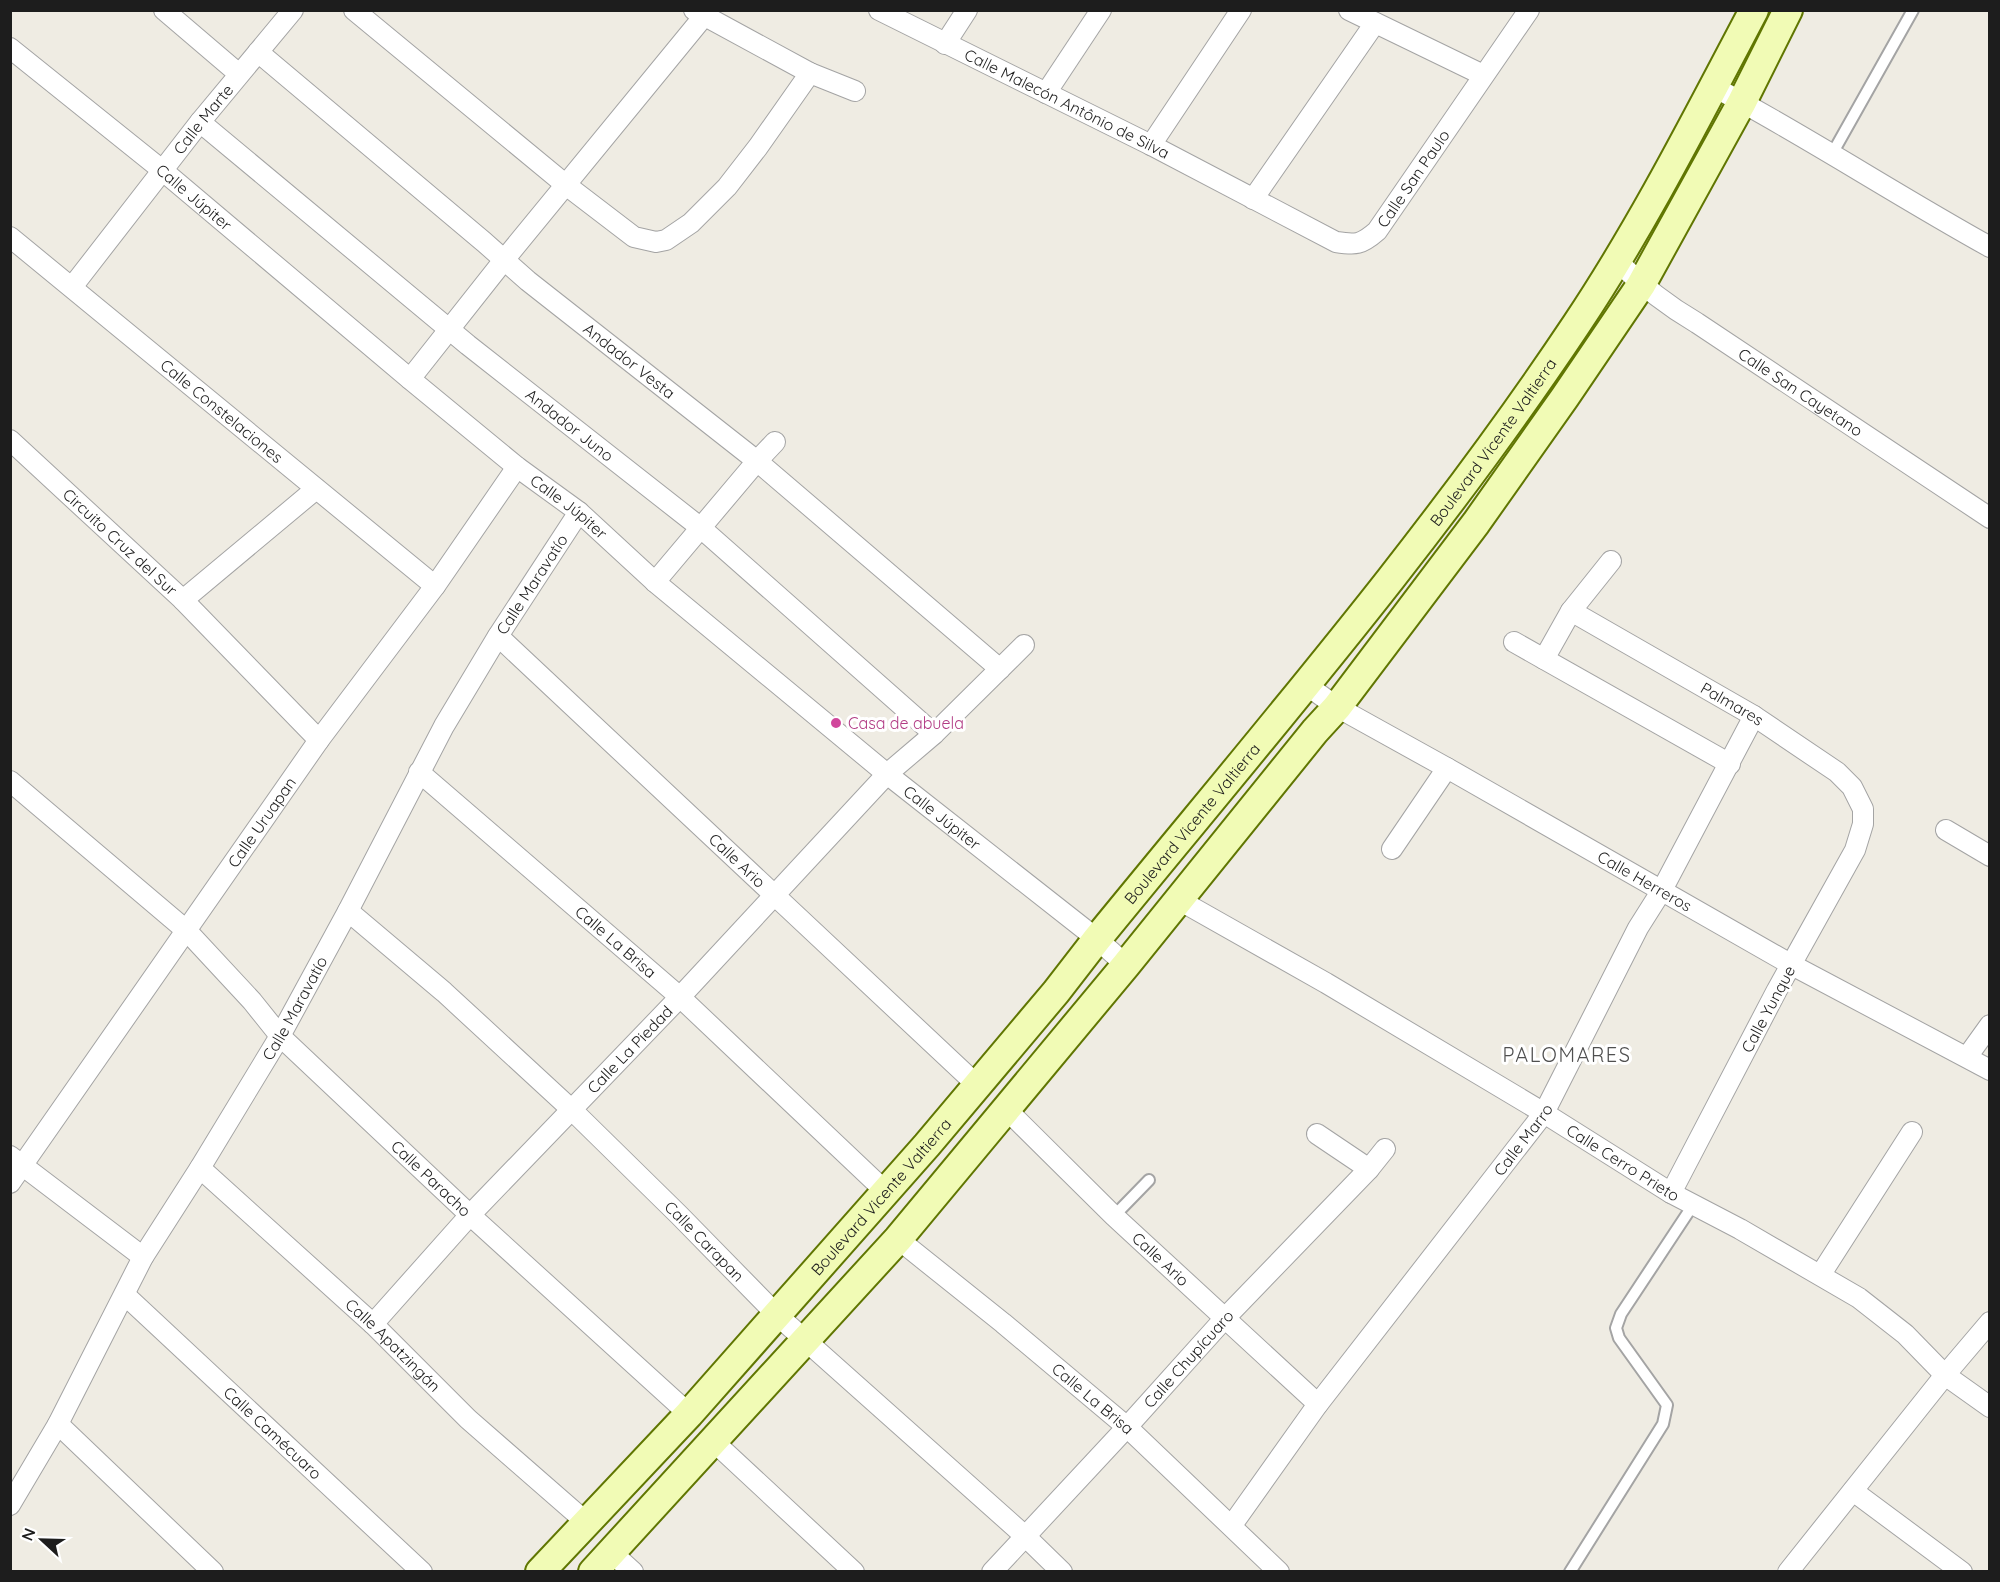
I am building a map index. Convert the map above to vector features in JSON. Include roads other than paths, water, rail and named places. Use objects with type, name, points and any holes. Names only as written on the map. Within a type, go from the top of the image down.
[{"type":"main road","name":"Boulevard Vicente Valtierra","points":[[540,1572],[689,1414],[977,1085],[1056,992],[1305,684],[1355,626],[1495,442],[1576,325],[1617,261],[1754,10]]},
{"type":"main road","name":"Boulevard Vicente Valtierra","points":[[602,1562],[898,1239],[1337,707],[1476,523],[1565,398],[1641,285],[1742,102],[1788,10]]},
{"type":"street","points":[[164,10],[239,74]]},
{"type":"street","name":"Calle Marte","points":[[72,287],[200,122],[293,10]]},
{"type":"street","points":[[354,10],[566,185],[634,237],[645,241],[666,240],[692,223],[733,179],[810,72]]},
{"type":"street","name":"Calle Malecón Antônio de Silva","points":[[879,10],[1151,145],[1253,199]]},
{"type":"street","points":[[945,44],[967,10]]},
{"type":"street","points":[[1046,93],[1101,10]]},
{"type":"street","points":[[1151,145],[1241,10]]},
{"type":"street","points":[[1349,10],[1483,75]]},
{"type":"street","name":"Calle San Paulo","points":[[1253,199],[1336,242],[1352,244],[1364,242],[1377,231],[1529,10]]},
{"type":"street","points":[[410,379],[566,185],[699,13],[810,72],[855,91]]},
{"type":"street","points":[[1253,199],[1375,23]]},
{"type":"street","name":"Calle Júpiter","points":[[10,48],[162,170],[517,467],[579,512],[655,582],[887,774],[1097,939],[1126,965]]},
{"type":"street","name":"Andador Vesta","points":[[258,52],[528,281],[757,461],[1000,669]]},
{"type":"street","points":[[1713,87],[1989,247]]},
{"type":"street","name":"Andador Juno","points":[[200,122],[450,329],[700,528],[934,734]]},
{"type":"street","name":"Calle Constelaciones","points":[[10,237],[435,586]]},
{"type":"street","name":"Calle San Cayetano","points":[[1617,261],[1641,285],[1670,308],[1697,323],[1989,518]]},
{"type":"street","name":"Circuito Cruz del Sur","points":[[10,440],[183,600],[316,489]]},
{"type":"street","points":[[655,582],[775,442]]},
{"type":"street","name":"Calle Uruapan","points":[[10,1183],[16,1161],[187,931],[319,740],[435,586],[517,467]]},
{"type":"street","name":"Calle Maravatío","points":[[10,1505],[58,1424],[143,1257],[280,1036],[449,717],[498,636],[579,512]]},
{"type":"street","points":[[1544,659],[1571,611],[1611,561]]},
{"type":"street","points":[[183,600],[319,740]]},
{"type":"street","name":"Palmares","points":[[1571,611],[1754,716],[1846,780],[1860,800],[1863,809],[1863,824]]},
{"type":"street","name":"Calle Ario","points":[[498,636],[977,1085]]},
{"type":"street","points":[[1514,642],[1730,764]]},
{"type":"street","name":"Calle La Piedad","points":[[372,1324],[470,1215],[680,997],[887,774],[934,734],[1024,645]]},
{"type":"street","name":"Calle Herreros","points":[[1305,684],[1337,707],[1792,965],[1989,1070]]},
{"type":"street","name":"Calle Marro","points":[[1232,1525],[1317,1404],[1544,1113],[1638,928],[1662,890],[1754,716]]},
{"type":"street","points":[[1392,849],[1447,768]]},
{"type":"street","name":"Calle La Brisa","points":[[419,772],[680,997],[885,1191]]},
{"type":"street","name":"Calle Paracho","points":[[10,782],[187,931],[252,1001],[280,1036],[470,1215],[689,1414]]},
{"type":"street","name":"Calle Yunque","points":[[1671,1193],[1855,850],[1863,824]]},
{"type":"street","points":[[1946,830],[1989,856]]},
{"type":"street","name":"Calle Cerro Prieto","points":[[1179,900],[1326,983],[1544,1113],[1671,1193],[1821,1274],[1859,1298],[1905,1334],[1945,1374],[1989,1407]]},
{"type":"street","name":"Calle Carapan","points":[[348,911],[444,992],[572,1110],[680,1215],[777,1315],[1025,1536],[1062,1572]]},
{"type":"street","points":[[1960,1054],[1989,1025]]},
{"type":"street","name":"Calle Ario","points":[[1006,1110],[1114,1216],[1317,1404]]},
{"type":"street","points":[[1821,1274],[1912,1132]]},
{"type":"street","points":[[1317,1134],[1369,1169]]},
{"type":"street","name":"Calle Chupícuaro","points":[[992,1572],[1225,1318],[1369,1169],[1385,1149]]},
{"type":"street","points":[[16,1161],[143,1257]]},
{"type":"street","name":"Calle Apatzingán","points":[[200,1168],[372,1324],[468,1419],[586,1522]]},
{"type":"street","name":"Calle La Brisa","points":[[898,1239],[1128,1426],[1279,1572]]},
{"type":"street","name":"Calle Camécuaro","points":[[125,1294],[422,1572]]},
{"type":"street","points":[[1788,1572],[1989,1322]]},
{"type":"street","points":[[58,1424],[213,1572]]},
{"type":"street","points":[[712,1440],[854,1572]]},
{"type":"street","points":[[1853,1491],[1962,1572]]},
{"type":"street","points":[[602,1562],[633,1572]]},
{"type":"lane","points":[[1832,154],[1913,10]]},
{"type":"lane","points":[[1114,1216],[1149,1180]]},
{"type":"lane","points":[[1570,1572],[1663,1424],[1667,1406],[1619,1338],[1616,1328],[1621,1314],[1693,1205]]},
{"type":"place","name":"Casa de abuela","points":[[836,723]]},
{"type":"district","name":"PALOMARES","points":[[1567,1054]]}]
